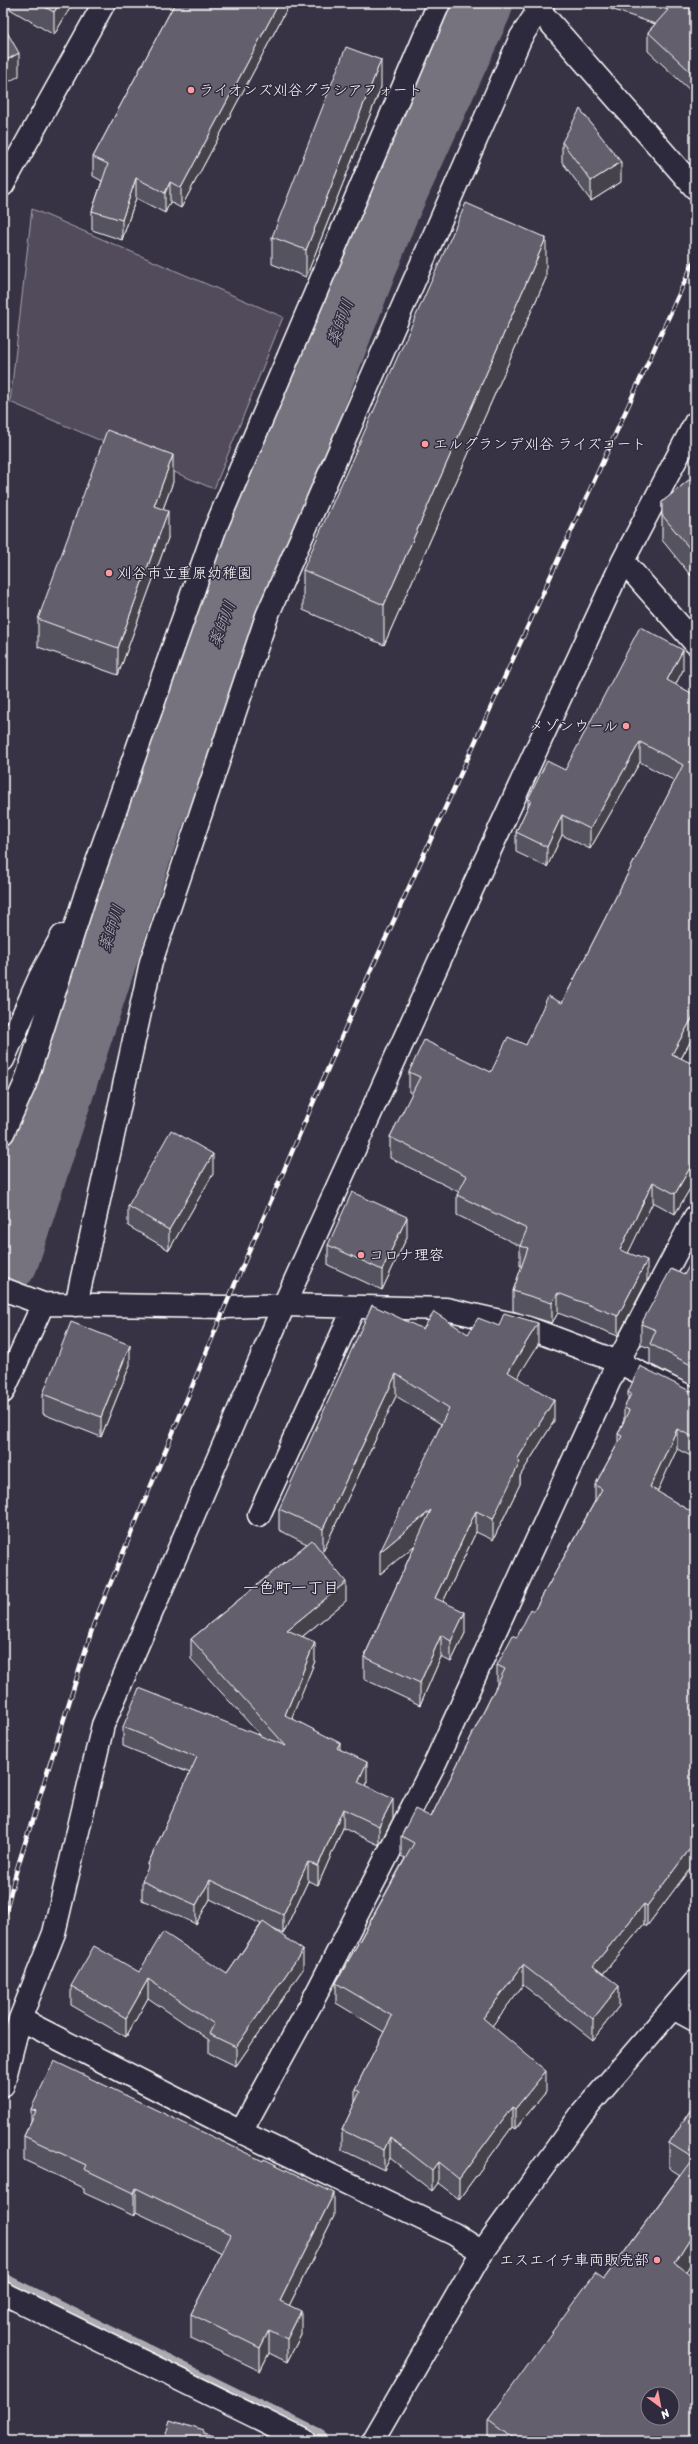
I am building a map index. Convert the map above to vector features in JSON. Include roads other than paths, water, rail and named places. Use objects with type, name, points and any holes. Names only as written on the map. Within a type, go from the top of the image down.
[{"type":"street","points":[[3,186],[104,3]]},
{"type":"street","points":[[3,1133],[25,1084],[85,896],[215,529],[439,3]]},
{"type":"street","points":[[76,1305],[152,962],[267,616],[521,37],[538,6],[695,188]]},
{"type":"street","points":[[3,2085],[20,2019],[54,1933],[103,1725],[284,1305],[459,917],[623,561],[695,424]]},
{"type":"street","points":[[623,561],[695,643]]},
{"type":"street","points":[[3,1060],[40,977],[85,896]]},
{"type":"street","points":[[241,2132],[312,2002],[436,1760],[618,1362],[695,1217]]},
{"type":"street","points":[[3,1289],[43,1304],[284,1305],[354,1308],[446,1309],[522,1326],[618,1362],[695,1400]]},
{"type":"street","points":[[3,1392],[43,1304]]},
{"type":"street","points":[[259,1515],[354,1308]]},
{"type":"street","points":[[373,2441],[482,2252],[580,2116],[695,1982]]},
{"type":"street","points":[[673,2008],[695,2020]]},
{"type":"street","points":[[20,2019],[241,2132],[454,2234],[482,2252]]},
{"type":"street","points":[[3,2293],[305,2441]]},
{"type":"waterway","name":"薬師川","points":[[3,1258],[144,826],[382,211],[477,3]]},
{"type":"waterway","points":[[3,2279],[321,2436]]},
{"type":"railway","points":[[3,1922],[16,1872],[94,1623],[225,1307],[354,1008],[695,259]]},
{"type":"place","name":"ライオンズ刈谷グラシアフォート","points":[[191,90]]},
{"type":"place","name":"エルグランデ刈谷 ライズコート","points":[[425,444]]},
{"type":"place","name":"刈谷市立重原幼稚園","points":[[109,573]]},
{"type":"place","name":"メゾンウール","points":[[626,726]]},
{"type":"place","name":"コロナ理容","points":[[361,1255]]},
{"type":"place","name":"エスエイチ車両販売部","points":[[657,2260]]},
{"type":"district","name":"一色町一丁目","points":[[291,1587]]}]
